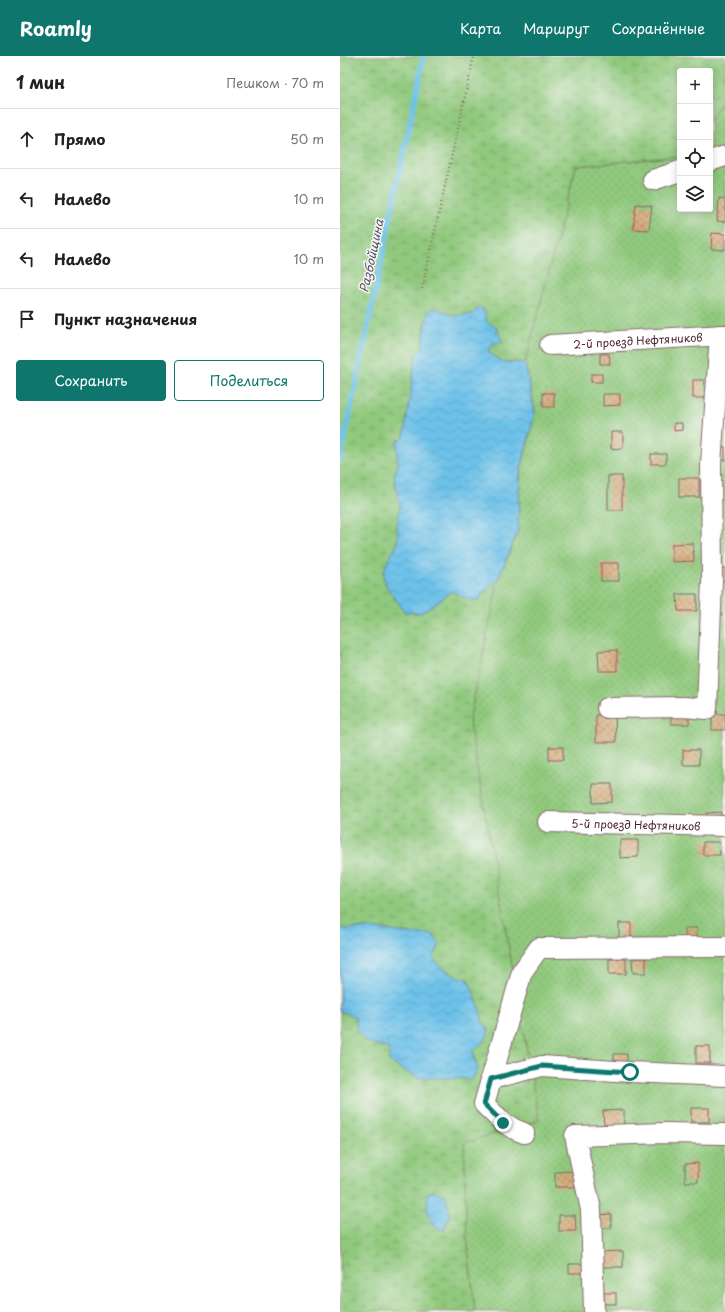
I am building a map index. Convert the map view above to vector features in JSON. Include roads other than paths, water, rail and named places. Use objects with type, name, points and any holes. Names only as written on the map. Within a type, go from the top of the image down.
[{"type":"street","points":[[713,161],[725,156]]},
{"type":"street","points":[[653,180],[677,172]]},
{"type":"street","points":[[607,708],[684,707],[707,709],[712,581],[711,464],[722,335]]},
{"type":"street","name":"2-й проезд Нефтяников","points":[[550,345],[722,335]]},
{"type":"street","name":"5-й проезд Нефтяников","points":[[548,822],[725,826]]},
{"type":"street","points":[[524,1133],[516,1131],[503,1123],[484,1104],[522,972],[539,948],[725,947]]},
{"type":"street","points":[[491,1079],[542,1066],[725,1076]]},
{"type":"street","points":[[594,1311],[591,1210],[575,1136],[664,1133],[725,1134]]},
{"type":"water","points":[[436,308],[454,316],[472,314],[478,308],[483,309],[488,323],[496,327],[503,343],[493,343],[488,352],[503,362],[525,363],[535,412],[520,474],[518,531],[499,577],[477,601],[464,598],[452,591],[421,613],[405,612],[386,586],[383,573],[389,558],[398,543],[397,524],[400,506],[394,477],[398,464],[397,441],[404,437],[416,355],[422,349],[429,310]]},
{"type":"water","points":[[340,927],[345,929],[372,928],[412,934],[432,934],[440,944],[433,958],[449,972],[468,979],[479,1006],[483,1023],[489,1029],[484,1042],[473,1050],[474,1059],[478,1068],[472,1080],[455,1078],[420,1078],[406,1072],[389,1061],[389,1049],[367,1042],[357,1030],[355,1017],[340,1011]]},
{"type":"water","points":[[435,1191],[446,1196],[450,1216],[443,1230],[432,1225],[427,1209],[428,1192]]},
{"type":"waterway","name":"Разбойщина","points":[[340,460],[424,56]]}]
